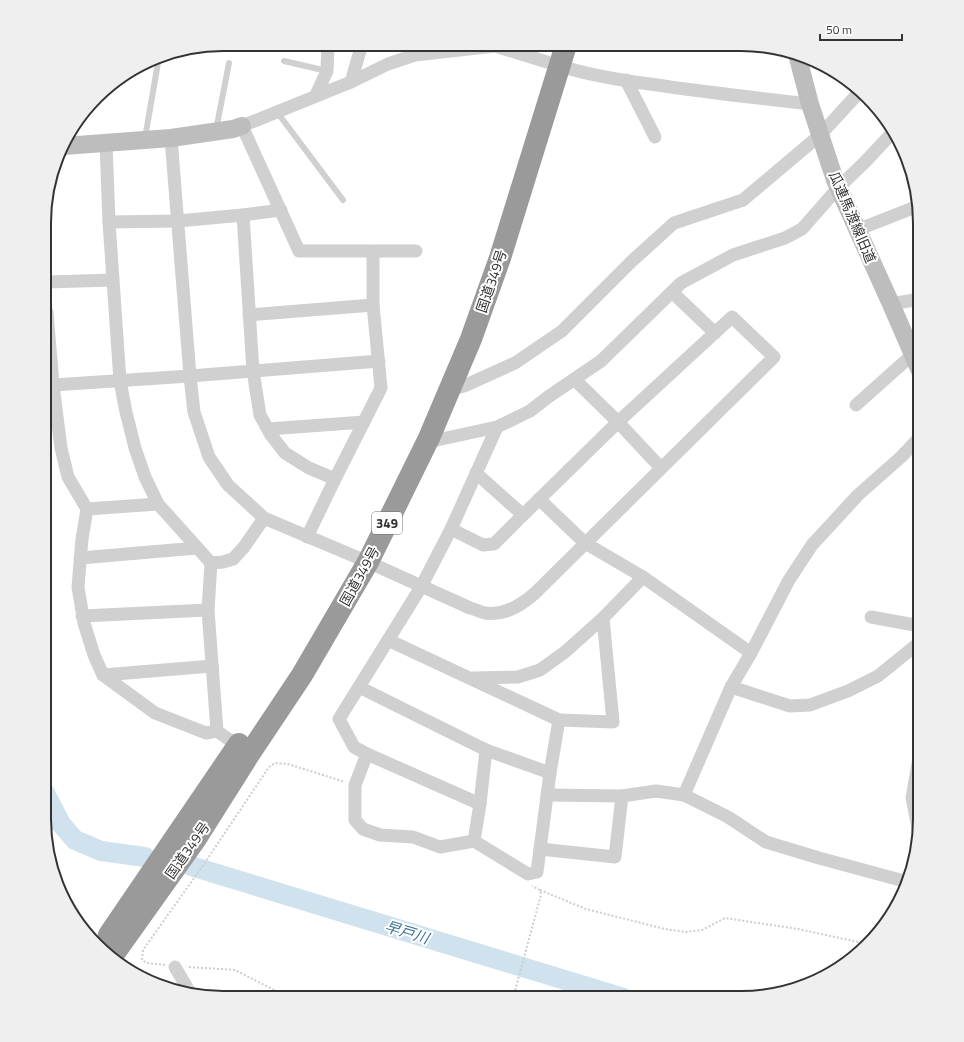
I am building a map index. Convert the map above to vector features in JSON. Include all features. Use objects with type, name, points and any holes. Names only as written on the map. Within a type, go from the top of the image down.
[{"type":"highway","name":"国道349号","points":[[115,952],[197,837],[248,756],[302,675],[361,560],[429,438],[470,339],[500,258],[553,58]]},
{"type":"highway","name":"国道349号","points":[[103,943],[238,746],[361,560],[385,498],[414,436],[457,335],[553,58]]},
{"type":"street","points":[[316,95],[327,71],[328,51]]},
{"type":"street","points":[[351,82],[360,51]]},
{"type":"street","points":[[70,146],[171,138],[242,126],[351,82],[388,64],[415,55],[451,51]]},
{"type":"street","points":[[519,51],[553,58],[571,69],[626,80],[673,88],[810,104]]},
{"type":"street","name":"瓜連馬渡線旧道","points":[[799,61],[810,104],[838,188],[912,354]]},
{"type":"street","points":[[626,80],[655,137]]},
{"type":"street","points":[[449,390],[464,386],[516,363],[562,332],[632,261],[674,223],[743,200],[820,135],[856,95]]},
{"type":"street","points":[[242,126],[299,251],[416,251]]},
{"type":"street","points":[[429,438],[437,440],[497,427],[530,411],[601,361],[681,283],[733,255],[785,238],[802,229],[838,188],[889,136]]},
{"type":"street","points":[[171,138],[194,412],[209,457],[228,485],[264,518],[470,608],[486,613],[497,614],[523,604],[774,357],[732,317],[618,422],[494,544],[483,545],[451,529]]},
{"type":"street","points":[[106,143],[109,222],[120,381],[135,448],[145,477],[158,504],[211,563],[208,610],[217,731]]},
{"type":"street","points":[[857,230],[913,208]]},
{"type":"street","points":[[109,222],[178,221],[281,210]]},
{"type":"street","points":[[243,215],[253,371],[260,415],[285,453],[309,468],[335,479]]},
{"type":"street","points":[[307,537],[381,388],[373,304],[373,251]]},
{"type":"street","points":[[51,282],[113,280]]},
{"type":"street","points":[[672,292],[714,333]]},
{"type":"street","points":[[891,304],[913,300]]},
{"type":"street","points":[[249,315],[373,304]]},
{"type":"street","points":[[856,404],[912,354]]},
{"type":"street","points":[[51,361],[61,448],[68,477],[87,509],[80,558],[78,588],[84,623],[94,655],[103,675],[155,713],[206,733],[217,731],[238,746]]},
{"type":"street","points":[[53,385],[379,361]]},
{"type":"street","points":[[574,379],[618,422],[661,468]]},
{"type":"street","points":[[268,429],[364,422]]},
{"type":"street","points":[[480,804],[354,747],[339,718],[421,587],[451,529],[497,427]]},
{"type":"street","points":[[684,795],[731,687],[751,653],[789,580],[812,546],[858,495],[913,444]]},
{"type":"street","points":[[476,473],[523,515]]},
{"type":"street","points":[[539,499],[586,543],[643,577],[751,653]]},
{"type":"street","points":[[87,509],[158,504]]},
{"type":"street","points":[[211,563],[233,559],[244,547],[264,518]]},
{"type":"street","points":[[80,558],[197,548]]},
{"type":"street","points":[[470,678],[518,677],[540,670],[565,652],[603,618],[643,577]]},
{"type":"street","points":[[82,616],[208,610]]},
{"type":"street","points":[[871,617],[913,625]]},
{"type":"street","points":[[388,640],[559,720],[613,722],[603,618]]},
{"type":"street","points":[[731,687],[790,706],[810,705],[848,691],[878,676],[913,648]]},
{"type":"street","points":[[103,675],[212,666]]},
{"type":"street","points":[[515,699],[518,677]]},
{"type":"street","points":[[359,687],[486,750],[550,773]]},
{"type":"street","points":[[367,754],[355,785],[355,820],[363,829],[380,835],[413,837],[440,847],[474,841],[528,874],[537,872],[550,773],[559,720]]},
{"type":"street","points":[[474,841],[486,750]]},
{"type":"street","points":[[547,795],[622,796],[656,791],[684,795],[728,817],[766,842],[902,880]]},
{"type":"street","points":[[913,792],[913,803]]},
{"type":"street","points":[[540,849],[615,857],[622,796]]},
{"type":"street","points":[[175,967],[187,987]]},
{"type":"lane","points":[[284,61],[327,71]]},
{"type":"lane","points":[[215,131],[229,63]]},
{"type":"lane","points":[[145,140],[158,64]]},
{"type":"lane","points":[[277,112],[343,200]]},
{"type":"path","points":[[276,991],[234,970],[175,967],[147,963],[142,960],[143,950],[204,864],[269,767],[275,763],[288,764],[355,785]]},
{"type":"path","points":[[527,884],[586,909],[672,930],[686,932],[702,930],[725,918],[861,943]]},
{"type":"path","points":[[515,991],[541,895],[540,890]]},
{"type":"waterway","name":"早戸川","points":[[51,805],[61,824],[75,840],[101,851],[145,857]]},
{"type":"waterway","name":"早戸川","points":[[191,866],[601,991]]}]
